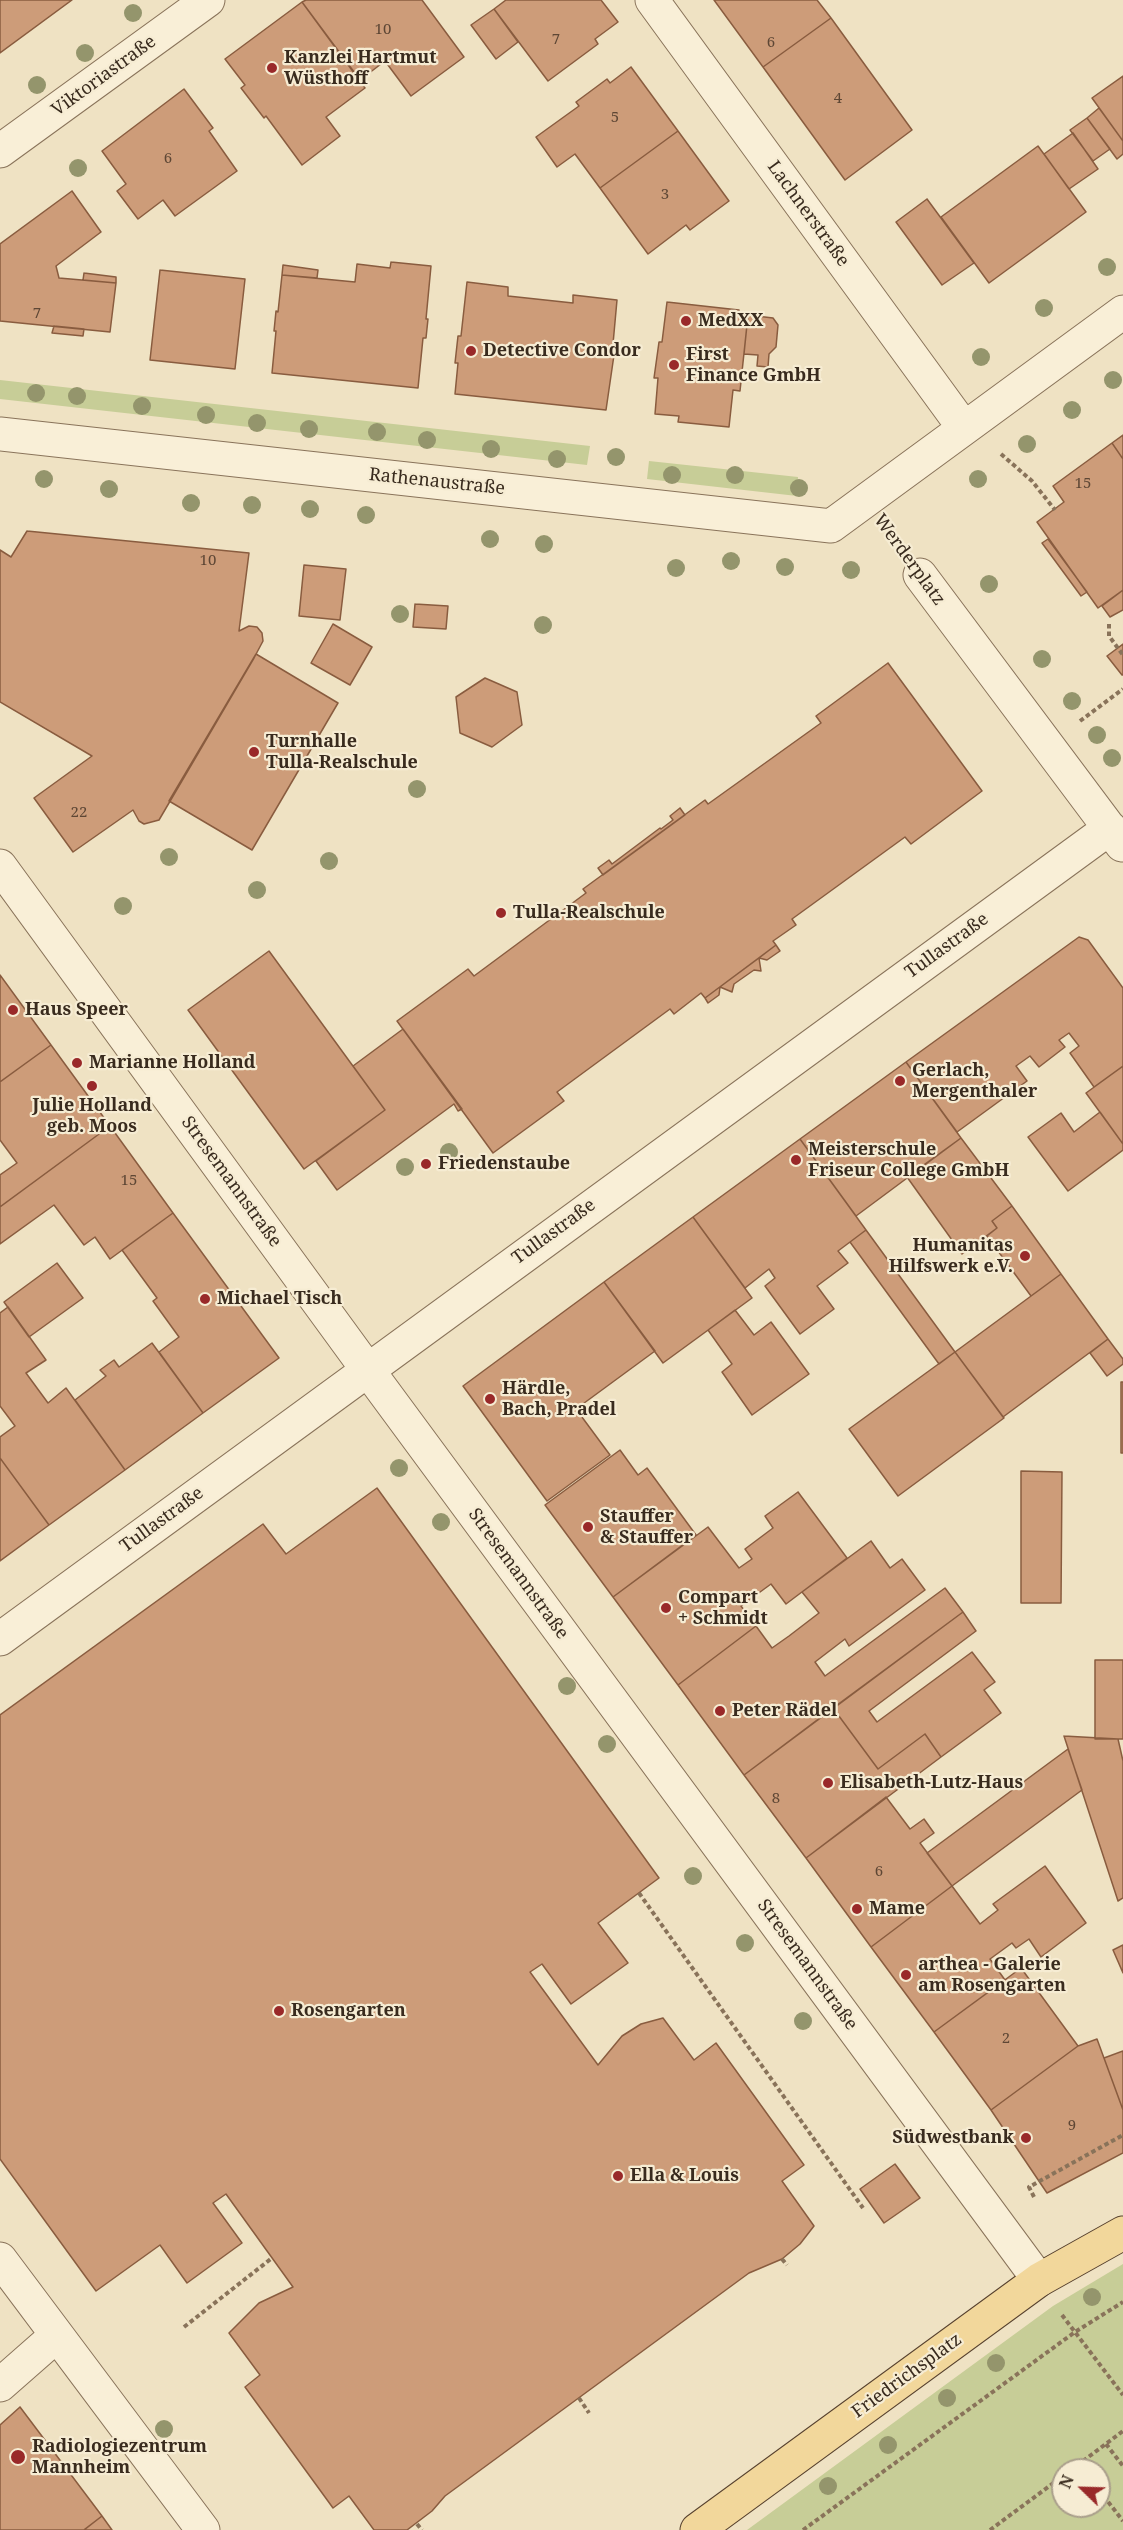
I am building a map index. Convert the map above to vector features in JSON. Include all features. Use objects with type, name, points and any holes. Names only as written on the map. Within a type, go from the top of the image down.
[{"type":"main road","name":"Friedrichsplatz","points":[[697,2530],[1039,2280],[1123,2233]]},
{"type":"street","name":"Viktoriastraße","points":[[0,151],[207,0]]},
{"type":"street","name":"Lachnerstraße","points":[[652,0],[964,428]]},
{"type":"street","name":"Werderplatz","points":[[866,500],[1123,312]]},
{"type":"street","name":"Rathenaustraße","points":[[0,434],[831,526],[866,500]]},
{"type":"street","name":"Werderplatz","points":[[920,575],[1049,744],[1116,837]]},
{"type":"street","name":"Tullastraße","points":[[0,1639],[367,1369],[1116,837]]},
{"type":"street","name":"Stresemannstraße","points":[[0,866],[367,1369],[1039,2280]]},
{"type":"street","points":[[0,2259],[203,2530]]},
{"type":"street","points":[[0,2385],[57,2335]]},
{"type":"path","points":[[964,428],[975,440],[1003,455],[1032,480],[1054,510]]},
{"type":"path","points":[[1109,624],[1109,636],[1123,655]]},
{"type":"path","points":[[1049,744],[1123,689]]},
{"type":"path","points":[[639,1893],[863,2208]]},
{"type":"path","points":[[1039,2180],[1123,2135]]},
{"type":"path","points":[[184,2327],[272,2258]]},
{"type":"path","points":[[782,2259],[787,2265]]},
{"type":"path","points":[[803,2530],[1075,2332],[1123,2302]]},
{"type":"path","points":[[1075,2332],[1123,2395]]},
{"type":"path","points":[[579,2398],[589,2413]]},
{"type":"path","points":[[1087,2458],[1123,2430]]},
{"type":"path","points":[[1106,2444],[1123,2466]]},
{"type":"path","points":[[990,2530],[1051,2485]]},
{"type":"path","points":[[1111,2506],[1123,2521]]},
{"type":"path","points":[[417,2524],[422,2530]]},
{"type":"green space","points":[[0,380],[590,446],[587,465],[0,399]]},
{"type":"green space","points":[[649,461],[798,477],[797,496],[647,479]]},
{"type":"green space","points":[[1123,2264],[1123,2530],[747,2530],[1053,2306]]},
{"type":"building","points":[[0,0],[72,0],[0,53]]},
{"type":"building","points":[[306,0],[422,0],[464,57],[411,96],[385,61],[360,80],[302,2]]},
{"type":"building","points":[[506,0],[601,0],[618,22],[595,39],[598,44],[548,81],[494,9]]},
{"type":"building","points":[[714,0],[817,0],[831,18],[763,67]]},
{"type":"building","points":[[302,2],[365,88],[326,117],[340,136],[302,165],[266,116],[264,118],[241,88],[245,85],[225,59]]},
{"type":"building","points":[[494,9],[518,42],[496,59],[471,25]]},
{"type":"building","points":[[831,18],[912,130],[845,180],[763,67]]},
{"type":"building","points":[[631,67],[678,131],[600,188],[575,154],[557,167],[536,137],[579,106],[576,102],[607,79],[610,83]]},
{"type":"building","points":[[1123,76],[1123,141],[1092,98]]},
{"type":"building","points":[[184,89],[213,128],[209,131],[237,171],[175,216],[163,200],[138,219],[117,191],[126,184],[102,151]]},
{"type":"building","points":[[1099,108],[1123,141],[1123,154],[1117,159],[1087,118]]},
{"type":"building","points":[[1087,118],[1110,149],[1093,161],[1070,130]]},
{"type":"building","points":[[678,131],[729,201],[690,230],[686,225],[648,254],[600,188]]},
{"type":"building","points":[[1073,133],[1098,169],[1069,189],[1044,154]]},
{"type":"building","points":[[1038,146],[1086,212],[989,283],[941,217]]},
{"type":"building","points":[[72,191],[101,232],[56,266],[59,278],[116,283],[110,332],[0,321],[0,244]]},
{"type":"building","points":[[927,199],[974,263],[942,285],[896,222]]},
{"type":"building","points":[[391,262],[431,266],[426,338],[423,338],[418,388],[272,373],[276,311],[278,312],[282,275],[355,282],[357,264],[390,268]]},
{"type":"building","points":[[283,265],[318,270],[317,278],[282,275]]},
{"type":"building","points":[[160,270],[245,279],[235,369],[150,360]]},
{"type":"building","points":[[84,273],[116,277],[116,283],[83,280]]},
{"type":"building","points":[[467,282],[508,287],[508,296],[573,303],[573,295],[617,300],[612,355],[614,355],[606,410],[455,394],[458,363],[455,363],[458,336],[461,336]]},
{"type":"building","points":[[667,302],[739,310],[739,314],[748,315],[740,391],[733,390],[729,427],[678,422],[679,416],[655,414],[658,378],[654,378],[659,342],[662,342]]},
{"type":"building","points":[[748,315],[773,318],[778,325],[776,347],[769,354],[768,367],[757,366],[758,355],[744,354]]},
{"type":"building","points":[[54,326],[84,329],[83,336],[52,333]]},
{"type":"building","points":[[1123,435],[1123,459],[1112,443]]},
{"type":"building","points":[[1112,443],[1123,459],[1123,590],[1098,608],[1037,522],[1064,502],[1053,486]]},
{"type":"building","points":[[27,531],[249,553],[239,631],[249,626],[257,627],[262,633],[263,641],[254,658],[159,820],[144,824],[139,821],[133,810],[73,852],[34,798],[92,756],[0,702],[0,550],[11,557]]},
{"type":"building","points":[[1048,539],[1087,592],[1081,596],[1042,543]]},
{"type":"building","points":[[304,565],[346,569],[340,620],[299,616]]},
{"type":"building","points":[[1123,590],[1123,610],[1110,617],[1102,606]]},
{"type":"building","points":[[415,604],[448,606],[446,629],[413,627]]},
{"type":"building","points":[[333,624],[372,647],[350,685],[311,663]]},
{"type":"building","points":[[1123,644],[1123,675],[1122,675],[1107,656]]},
{"type":"building","name":"Turnhalle Tulla-Realschule","points":[[256,654],[338,703],[252,850],[169,801]]},
{"type":"building","points":[[888,663],[982,791],[911,844],[905,837],[792,919],[796,925],[773,941],[776,945],[705,998],[701,993],[674,1014],[670,1009],[557,1092],[564,1101],[493,1153],[397,1021],[468,969],[474,976],[586,893],[583,889],[705,800],[708,804],[821,723],[816,716]]},
{"type":"building","points":[[485,678],[517,692],[522,725],[492,747],[460,733],[456,697]]},
{"type":"building","points":[[680,808],[685,815],[603,875],[598,868],[609,860],[612,864],[661,829],[673,820],[670,816]]},
{"type":"building","points":[[1079,937],[1088,940],[1123,988],[1123,1066],[1094,1087],[1070,1053],[1079,1046],[1069,1033],[1059,1040],[1065,1047],[1039,1067],[1030,1056],[1016,1066],[1027,1081],[957,1132],[906,1062]]},
{"type":"building","points":[[776,945],[780,951],[767,960],[759,958]]},
{"type":"building","points":[[269,951],[385,1110],[304,1169],[188,1010]]},
{"type":"building","points":[[759,958],[761,971],[754,970],[734,984],[732,992],[720,987],[719,995],[708,1003],[705,998]]},
{"type":"building","name":"Haus Speer","points":[[0,975],[51,1045],[0,1082]]},
{"type":"building","points":[[403,1029],[462,1109],[458,1111],[454,1104],[337,1190],[316,1161],[385,1110],[353,1066]]},
{"type":"building","points":[[51,1045],[110,1126],[0,1207],[0,1175],[17,1163],[0,1140],[0,1082]]},
{"type":"building","points":[[906,1062],[961,1138],[856,1216],[800,1139]]},
{"type":"building","points":[[1123,1066],[1123,1144],[1086,1093]]},
{"type":"building","points":[[1100,1112],[1123,1144],[1123,1150],[1068,1191],[1028,1137],[1061,1113],[1074,1132]]},
{"type":"building","points":[[110,1126],[173,1213],[110,1259],[95,1237],[84,1245],[54,1205],[0,1244],[0,1207]]},
{"type":"building","points":[[961,1138],[1012,1206],[992,1221],[997,1228],[962,1254],[907,1177]]},
{"type":"building","points":[[800,1139],[866,1230],[838,1251],[848,1263],[817,1286],[834,1309],[800,1334],[765,1286],[775,1278],[769,1269],[745,1288],[693,1217]]},
{"type":"building","points":[[1012,1206],[1061,1274],[1031,1296],[987,1236],[997,1228],[992,1221]]},
{"type":"building","points":[[173,1213],[279,1358],[203,1413],[159,1352],[179,1337],[153,1301],[157,1298],[122,1250]]},
{"type":"building","points":[[693,1217],[752,1298],[663,1363],[604,1282]]},
{"type":"building","points":[[866,1230],[955,1352],[939,1364],[850,1242]]},
{"type":"building","points":[[57,1263],[83,1298],[29,1337],[4,1302]]},
{"type":"building","points":[[1061,1274],[1108,1339],[1003,1417],[955,1352]]},
{"type":"building","points":[[604,1282],[655,1351],[576,1409],[610,1455],[547,1501],[463,1386]]},
{"type":"building","points":[[8,1307],[46,1360],[26,1373],[48,1403],[66,1388],[125,1470],[49,1525],[0,1458],[0,1437],[15,1426],[0,1406],[0,1313]]},
{"type":"building","points":[[735,1310],[754,1335],[771,1322],[809,1374],[752,1415],[722,1372],[732,1364],[708,1330]]},
{"type":"building","points":[[1108,1339],[1123,1359],[1123,1364],[1107,1376],[1090,1353]]},
{"type":"building","points":[[152,1343],[203,1413],[125,1470],[75,1400],[106,1376],[100,1370],[114,1360],[119,1367]]},
{"type":"building","points":[[955,1352],[1004,1418],[898,1496],[849,1429]]},
{"type":"building","points":[[1121,1382],[1123,1382],[1123,1453],[1121,1453]]},
{"type":"building","points":[[620,1450],[638,1475],[647,1468],[696,1535],[613,1597],[545,1505]]},
{"type":"building","points":[[0,1458],[49,1525],[0,1561]]},
{"type":"building","points":[[1021,1471],[1062,1472],[1061,1603],[1021,1603]]},
{"type":"building","name":"Rosengarten","points":[[377,1488],[659,1878],[598,1923],[628,1963],[571,2004],[542,1964],[530,1972],[598,2065],[622,2036],[641,2024],[663,2018],[694,2060],[716,2043],[804,2165],[782,2181],[814,2226],[800,2244],[782,2259],[749,2273],[445,2496],[432,2511],[407,2530],[374,2530],[349,2496],[333,2508],[245,2387],[260,2375],[229,2333],[259,2303],[293,2287],[226,2194],[213,2203],[242,2243],[187,2283],[160,2245],[96,2291],[0,2159],[0,1715],[263,1524],[286,1554]]},
{"type":"building","points":[[798,1492],[847,1558],[786,1604],[771,1584],[741,1606],[756,1626],[678,1685],[613,1597],[708,1527],[739,1568],[752,1559],[745,1549],[773,1528],[765,1516]]},
{"type":"building","points":[[871,1541],[890,1568],[902,1559],[925,1590],[849,1646],[845,1639],[815,1662],[825,1676],[945,1588],[963,1612],[744,1775],[678,1685],[756,1626],[772,1648],[789,1636],[819,1613],[802,1592]]},
{"type":"building","points":[[963,1612],[976,1631],[869,1711],[877,1722],[972,1652],[995,1682],[984,1690],[1001,1713],[941,1757],[925,1734],[878,1769],[833,1708]]},
{"type":"building","points":[[1095,1660],[1123,1660],[1123,1739],[1095,1739]]},
{"type":"building","name":"Elisabeth-Lutz-Haus","points":[[833,1708],[878,1769],[925,1734],[941,1757],[806,1858],[744,1775]]},
{"type":"building","points":[[1064,1736],[1118,1739],[1123,1761],[1123,1898],[1118,1901]]},
{"type":"building","points":[[1068,1749],[1082,1790],[952,1886],[927,1853]]},
{"type":"building","points":[[886,1797],[910,1829],[924,1819],[934,1833],[920,1843],[952,1886],[871,1947],[806,1858]]},
{"type":"building","points":[[1045,1866],[1086,1923],[1041,1957],[1029,1939],[1016,1948],[1012,1943],[990,1959],[1005,1980],[934,2032],[871,1947],[952,1886],[980,1924],[998,1910],[993,1904]]},
{"type":"building","points":[[1123,1945],[1123,1973],[1113,1950]]},
{"type":"building","points":[[1021,1968],[1078,2046],[991,2110],[934,2032]]},
{"type":"building","points":[[1097,2039],[1123,2110],[1123,2153],[1047,2193],[991,2110],[1078,2046]]},
{"type":"building","points":[[1123,2051],[1123,2110],[1104,2058]]},
{"type":"building","points":[[895,2164],[920,2198],[884,2223],[860,2189]]},
{"type":"building","points":[[20,2407],[102,2516],[84,2530],[0,2530],[0,2425]]},
{"type":"building","points":[[102,2516],[112,2530],[84,2530],[85,2529]]},
{"type":"place","name":"Kanzlei Hartmut Wüsthoff","points":[[272,68]]},
{"type":"place","name":"MedXX","points":[[686,321]]},
{"type":"place","name":"Detective Condor","points":[[471,351]]},
{"type":"place","name":"First Finance GmbH","points":[[674,365]]},
{"type":"place","name":"Turnhalle Tulla-Realschule","points":[[254,752]]},
{"type":"place","name":"Tulla-Realschule","points":[[501,913]]},
{"type":"place","name":"Haus Speer","points":[[13,1010]]},
{"type":"place","name":"Marianne Holland","points":[[77,1063]]},
{"type":"place","name":"Gerlach, Mergenthaler","points":[[900,1081]]},
{"type":"place","name":"Julie Holland geb. Moos","points":[[92,1086]]},
{"type":"place","name":"Meisterschule Friseur College GmbH","points":[[796,1160]]},
{"type":"place","name":"Friedenstaube","points":[[426,1164]]},
{"type":"place","name":"Humanitas Hilfswerk e.V.","points":[[1025,1256]]},
{"type":"place","name":"Michael Tisch","points":[[205,1299]]},
{"type":"place","name":"Härdle, Bach, Pradel","points":[[490,1399]]},
{"type":"place","name":"Stauffer & Stauffer","points":[[588,1527]]},
{"type":"place","name":"Compart + Schmidt","points":[[666,1608]]},
{"type":"place","name":"Peter Rädel","points":[[720,1711]]},
{"type":"place","name":"Elisabeth-Lutz-Haus","points":[[828,1783]]},
{"type":"place","name":"Mame","points":[[857,1909]]},
{"type":"place","name":"arthea - Galerie am Rosengarten","points":[[906,1975]]},
{"type":"place","name":"Rosengarten","points":[[279,2011]]},
{"type":"place","name":"Südwestbank","points":[[1026,2138]]},
{"type":"place","name":"Ella & Louis","points":[[618,2176]]},
{"type":"place","name":"Radiologiezentrum Mannheim","points":[[18,2457]]}]
